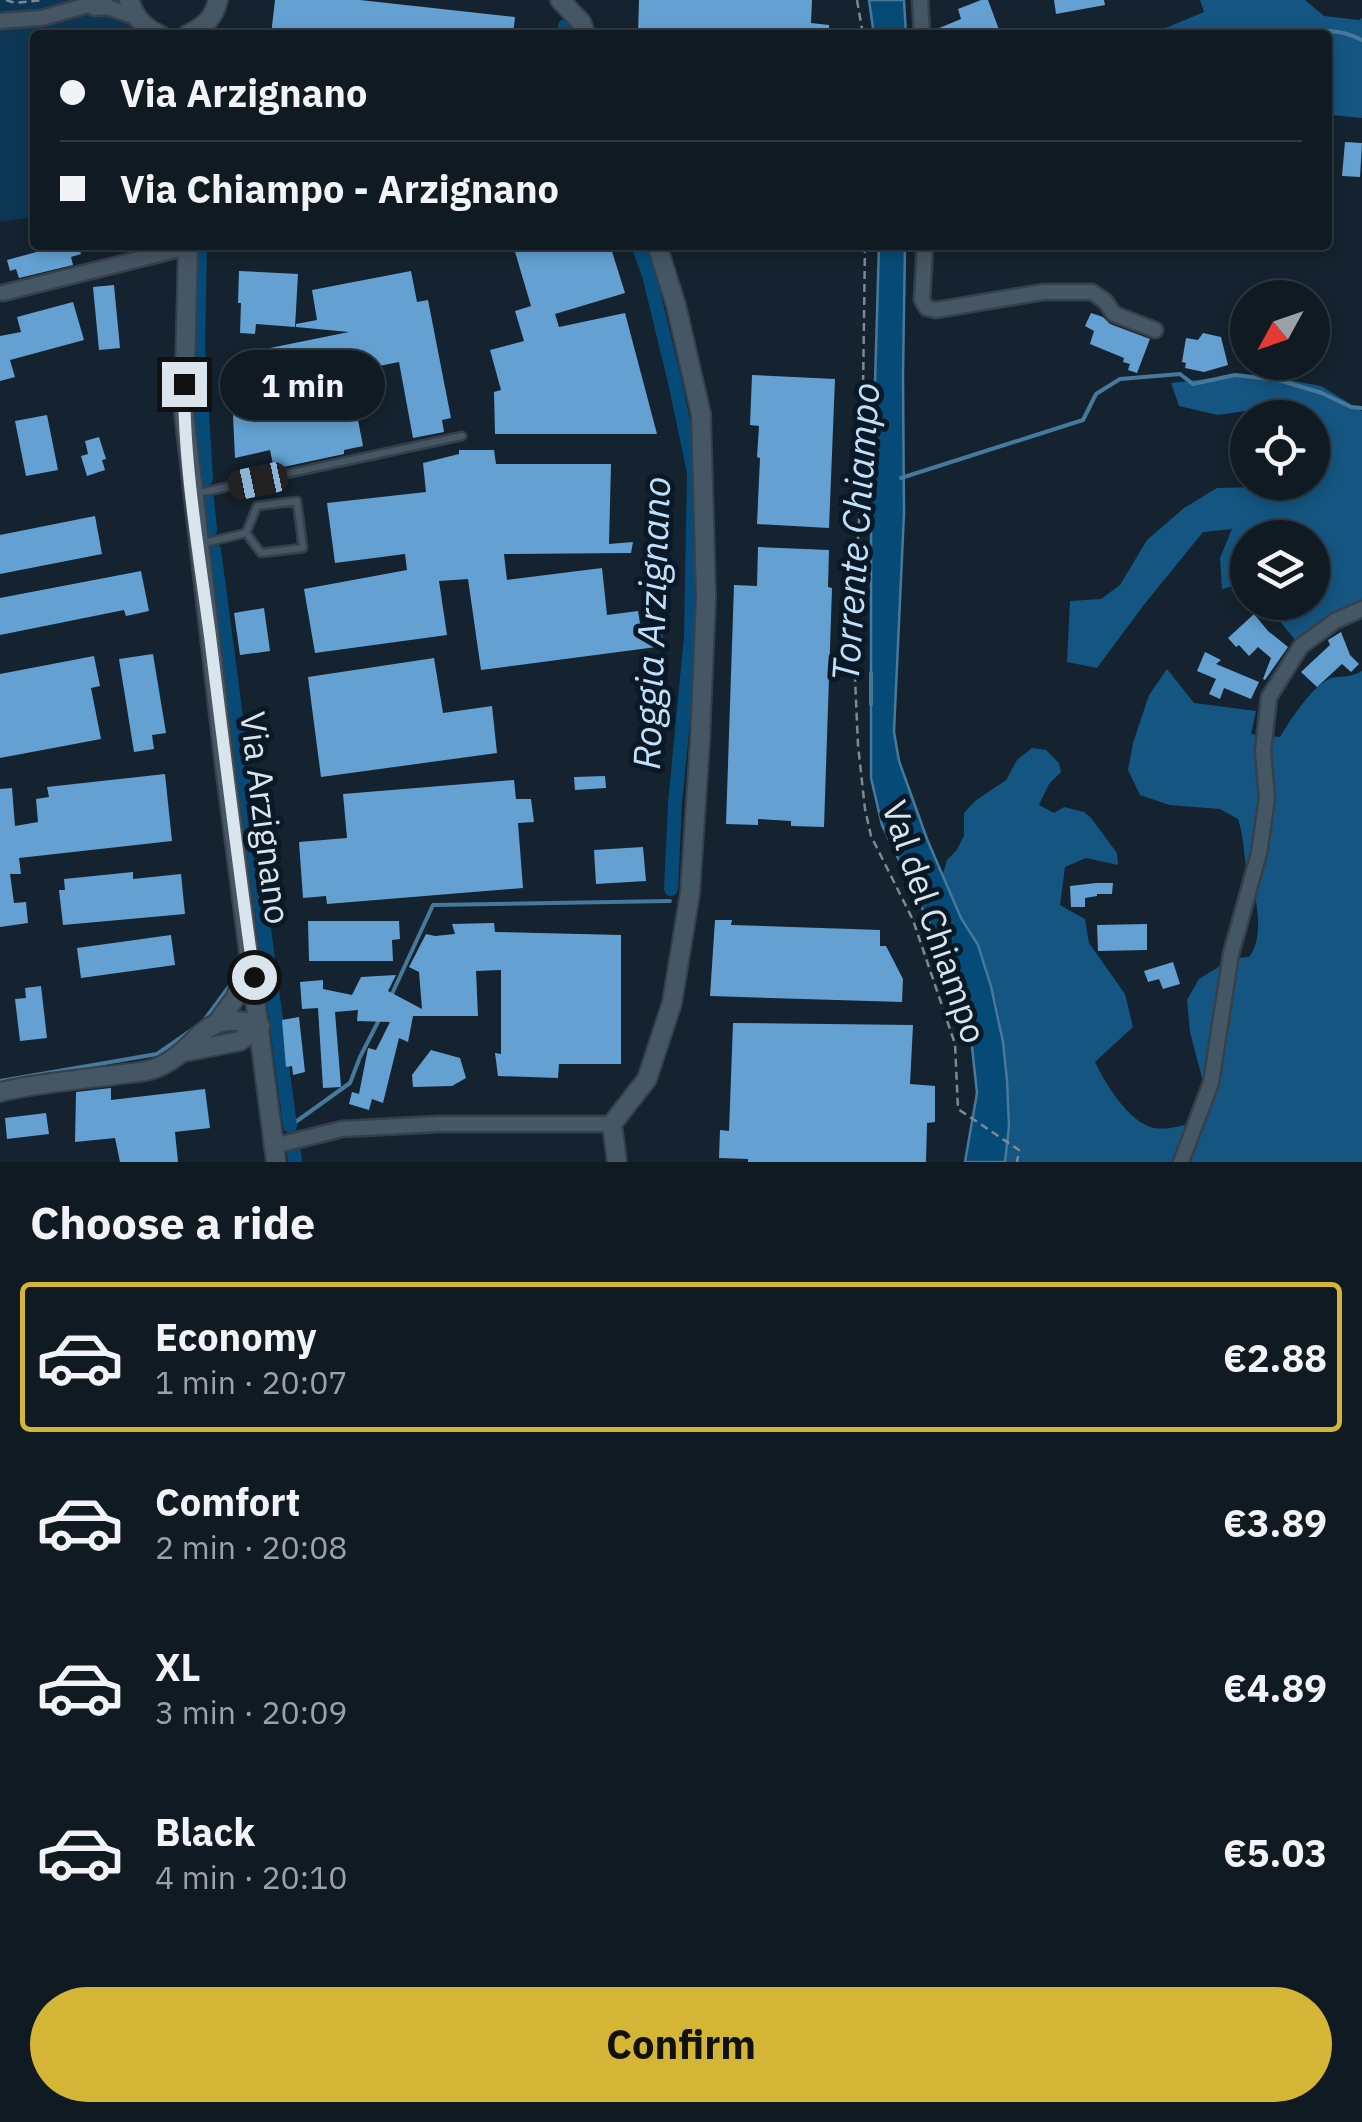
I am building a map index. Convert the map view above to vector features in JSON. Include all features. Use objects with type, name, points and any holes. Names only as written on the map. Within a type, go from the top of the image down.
[{"type":"street","points":[[0,21],[42,18],[106,0]]},
{"type":"street","points":[[205,28],[218,0]]},
{"type":"street","points":[[560,0],[584,30]]},
{"type":"street","points":[[920,0],[922,30]]},
{"type":"street","points":[[78,8],[132,8],[149,30]]},
{"type":"street","points":[[3,293],[172,250]]},
{"type":"street","name":"Via Arzignano","points":[[188,250],[184,412],[275,1154]]},
{"type":"street","points":[[617,1162],[612,1124],[647,1079],[672,1003],[690,893],[700,740],[706,598],[701,414],[660,250]]},
{"type":"street","points":[[925,250],[922,300],[927,308],[936,310],[1042,292],[1092,292],[1114,314],[1155,330]]},
{"type":"street","points":[[1181,1162],[1211,1083],[1232,954],[1259,853],[1267,798],[1263,751],[1269,698],[1301,646],[1335,621],[1362,609]]},
{"type":"street","points":[[0,1092],[153,1069],[183,1052],[216,1023],[236,997],[250,950]]},
{"type":"street","points":[[216,1023],[235,1018],[260,1026]]},
{"type":"street","points":[[183,1052],[230,1044],[260,1026]]},
{"type":"street","points":[[230,1044],[250,1057],[267,1088]]},
{"type":"street","points":[[275,1154],[342,1129],[439,1124],[612,1124]]},
{"type":"lane","points":[[192,488],[462,436]]},
{"type":"lane","points":[[297,501],[303,548],[261,553],[246,533],[257,506],[297,501]]},
{"type":"lane","points":[[198,545],[246,533]]},
{"type":"path","points":[[6,0],[42,0]]},
{"type":"path","points":[[857,0],[863,30]]},
{"type":"path","name":"Val del Chiampo","points":[[866,250],[854,633],[858,745],[865,808],[871,836],[913,920],[955,1044],[958,1109],[1019,1150],[1017,1162]]},
{"type":"shaded area","points":[[0,0],[142,0],[144,8],[164,30],[30,30],[30,218],[0,222]]},
{"type":"shaded area","points":[[869,0],[904,0],[906,30],[873,30]]},
{"type":"shaded area","points":[[1200,0],[1305,0],[1324,16],[1362,18],[1362,118],[1332,115],[1332,30],[1156,30],[1204,12]]},
{"type":"shaded area","points":[[879,250],[905,250],[904,513],[894,732],[899,761],[927,839],[961,918],[978,945],[991,986],[1007,1080],[1009,1126],[1005,1162],[965,1162],[977,1093],[967,1001],[882,825],[871,778],[871,520]]},
{"type":"shaded area","points":[[1230,376],[1230,380],[1288,380],[1321,386],[1362,411],[1362,616],[1339,625],[1303,650],[1279,620],[1330,620],[1330,520],[1230,520],[1230,529],[1203,532],[1097,668],[1067,662],[1070,601],[1101,599],[1120,585],[1147,540],[1184,508],[1217,488],[1230,488],[1230,500],[1330,500],[1330,400],[1230,400],[1230,413],[1218,415],[1179,406],[1171,383]]},
{"type":"shaded area","points":[[1230,534],[1230,587],[1222,589],[1220,558]]},
{"type":"shaded area","points":[[1167,669],[1194,703],[1256,711],[1251,734],[1280,737],[1322,683],[1362,671],[1362,1162],[1005,1162],[1007,1081],[995,997],[978,946],[942,877],[947,860],[964,836],[964,813],[1006,780],[1017,760],[1032,748],[1046,750],[1059,763],[1061,772],[1049,784],[1039,805],[1054,813],[1064,807],[1084,812],[1117,853],[1118,865],[1086,858],[1065,867],[1060,905],[1085,919],[1089,943],[1125,994],[1133,1027],[1095,1062],[1127,1110],[1154,1128],[1195,1122],[1207,1097],[1190,1032],[1187,1000],[1199,979],[1233,958],[1249,957],[1257,936],[1257,911],[1238,819],[1220,809],[1169,805],[1140,795],[1128,770],[1149,695]]},
{"type":"building","points":[[275,0],[360,0],[515,17],[514,30],[272,30]]},
{"type":"building","points":[[639,0],[812,0],[811,23],[829,25],[829,30],[638,30]]},
{"type":"building","points":[[988,0],[999,30],[934,30],[961,19],[958,9]]},
{"type":"building","points":[[1054,0],[1104,0],[1105,5],[1056,14]]},
{"type":"building","points":[[1345,142],[1362,143],[1360,177],[1342,176]]},
{"type":"building","points":[[44,250],[80,250],[81,254],[71,257],[73,265],[19,278],[16,269],[10,271],[7,260]]},
{"type":"building","points":[[514,250],[612,250],[625,293],[555,314],[559,327],[625,313],[657,434],[495,434],[494,392],[501,390],[490,350],[524,341],[515,311],[531,306]]},
{"type":"building","points":[[239,271],[298,274],[295,327],[256,324],[255,334],[240,333]]},
{"type":"building","points":[[411,271],[417,302],[428,300],[451,418],[442,420],[444,432],[413,438],[399,362],[344,373],[349,395],[353,394],[363,446],[274,469],[270,450],[235,458],[231,374],[269,366],[265,349],[349,332],[296,327],[317,320],[312,290]]},
{"type":"building","points":[[114,285],[120,348],[99,350],[93,287]]},
{"type":"building","points":[[73,302],[84,340],[10,360],[15,377],[0,381],[0,336],[21,332],[17,317]]},
{"type":"building","points":[[1091,313],[1150,339],[1137,373],[1128,370],[1130,364],[1123,362],[1124,358],[1090,344],[1094,331],[1085,326]]},
{"type":"building","points":[[1203,333],[1221,337],[1228,365],[1204,372],[1185,368],[1186,363],[1182,362],[1186,338],[1198,340]]},
{"type":"building","points":[[752,375],[835,379],[829,528],[757,524],[759,426],[750,425]]},
{"type":"building","points":[[47,415],[58,470],[26,476],[15,421]]},
{"type":"building","points":[[99,437],[105,470],[87,476],[81,456],[88,454],[85,441]]},
{"type":"building","points":[[459,450],[494,450],[496,464],[611,464],[609,544],[633,542],[631,553],[504,554],[507,580],[602,568],[607,615],[638,611],[642,636],[662,634],[664,646],[481,670],[468,579],[439,581],[447,635],[315,653],[304,589],[407,570],[405,554],[335,563],[327,503],[426,492],[423,463],[459,454]]},
{"type":"building","points":[[95,516],[102,554],[0,574],[0,535]]},
{"type":"building","points":[[758,547],[829,550],[828,587],[832,588],[824,827],[758,819],[758,825],[726,824],[734,585],[757,586]]},
{"type":"building","points":[[141,571],[149,611],[126,616],[124,610],[0,635],[0,598]]},
{"type":"building","points":[[264,608],[270,651],[240,655],[234,613]]},
{"type":"building","points":[[1248,620],[1259,620],[1288,647],[1265,680],[1271,658],[1258,647],[1249,656],[1228,638]]},
{"type":"building","points":[[1341,632],[1350,655],[1359,664],[1351,672],[1342,664],[1317,687],[1301,672],[1330,645],[1328,640]]},
{"type":"building","points":[[1205,652],[1221,660],[1216,664],[1259,682],[1251,699],[1224,688],[1220,699],[1209,694],[1216,679],[1197,671]]},
{"type":"building","points":[[153,654],[166,733],[152,735],[154,749],[134,752],[119,659]]},
{"type":"building","points":[[94,656],[100,686],[91,688],[101,739],[0,758],[0,674]]},
{"type":"building","points":[[434,658],[443,713],[492,706],[497,753],[321,777],[308,677]]},
{"type":"building","points":[[165,774],[172,841],[19,858],[21,874],[10,874],[14,903],[26,902],[28,923],[0,927],[0,789],[12,788],[15,826],[38,822],[36,799],[49,797],[47,787]]},
{"type":"building","points":[[605,776],[606,788],[575,790],[574,777]]},
{"type":"building","points":[[514,780],[516,799],[531,799],[534,822],[518,823],[523,888],[327,904],[326,896],[303,898],[299,842],[347,838],[343,794]]},
{"type":"building","points":[[643,847],[646,881],[596,884],[594,850]]},
{"type":"building","points":[[133,872],[133,879],[181,874],[185,914],[63,925],[59,890],[65,890],[64,879]]},
{"type":"building","points":[[1113,883],[1112,894],[1097,894],[1085,898],[1085,907],[1071,907],[1070,886]]},
{"type":"building","points":[[715,920],[732,920],[731,925],[880,930],[880,946],[886,946],[903,979],[902,1002],[710,996]]},
{"type":"building","points":[[308,921],[399,921],[400,939],[392,940],[393,961],[309,961]]},
{"type":"building","points":[[494,923],[495,932],[621,935],[621,1064],[559,1064],[558,1078],[498,1076],[495,1053],[501,1054],[501,970],[476,971],[478,1016],[413,1016],[408,1042],[399,1038],[383,1103],[372,1099],[369,1110],[349,1104],[352,1092],[359,1094],[368,1048],[376,1050],[390,1022],[357,1021],[358,1010],[335,1012],[341,1087],[323,1088],[318,1008],[302,1009],[300,982],[323,980],[323,989],[352,995],[361,977],[396,975],[388,991],[422,1009],[419,972],[409,967],[426,934],[455,934],[452,924]]},
{"type":"building","points":[[1147,924],[1147,950],[1098,951],[1097,925]]},
{"type":"building","points":[[171,935],[175,965],[81,978],[77,948]]},
{"type":"building","points":[[1173,962],[1180,984],[1163,989],[1159,979],[1148,982],[1144,971]]},
{"type":"building","points":[[41,986],[47,1038],[20,1041],[15,999],[26,998],[25,988]]},
{"type":"building","points":[[299,1017],[305,1072],[293,1075],[292,1066],[286,1067],[282,1020]]},
{"type":"building","points":[[733,1023],[913,1025],[910,1084],[935,1086],[935,1122],[927,1123],[926,1162],[748,1162],[719,1158],[720,1130],[729,1131]]},
{"type":"building","points":[[431,1050],[460,1058],[466,1078],[452,1086],[413,1087],[412,1075]]},
{"type":"building","points":[[111,1088],[111,1100],[205,1089],[210,1128],[175,1132],[178,1162],[120,1162],[115,1138],[75,1142],[76,1092]]},
{"type":"building","points":[[46,1113],[49,1134],[7,1139],[5,1118]]},
{"type":"waterway","name":"Roggia Arzignano","points":[[565,26],[566,30]]},
{"type":"waterway","points":[[1332,32],[1362,40]]},
{"type":"waterway","points":[[200,250],[198,348],[206,479]]},
{"type":"waterway","name":"Roggia Arzignano","points":[[640,250],[694,472],[691,636],[671,889]]},
{"type":"waterway","points":[[901,478],[1083,420],[1096,394],[1120,379],[1180,374],[1193,384],[1235,375],[1278,380],[1362,408]]},
{"type":"waterway","points":[[207,499],[210,530]]},
{"type":"waterway","points":[[214,550],[290,1126]]},
{"type":"waterway","name":"Torrente Chiampo","points":[[871,673],[871,704]]},
{"type":"waterway","points":[[391,996],[433,905],[670,901]]},
{"type":"waterway","points":[[0,1081],[157,1054],[202,1023],[231,984]]},
{"type":"waterway","points":[[290,1126],[350,1083],[380,1018]]},
{"type":"waterway","points":[[294,1153],[295,1162]]},
{"type":"route","points":[[184,384],[192,494],[254,977]]}]
